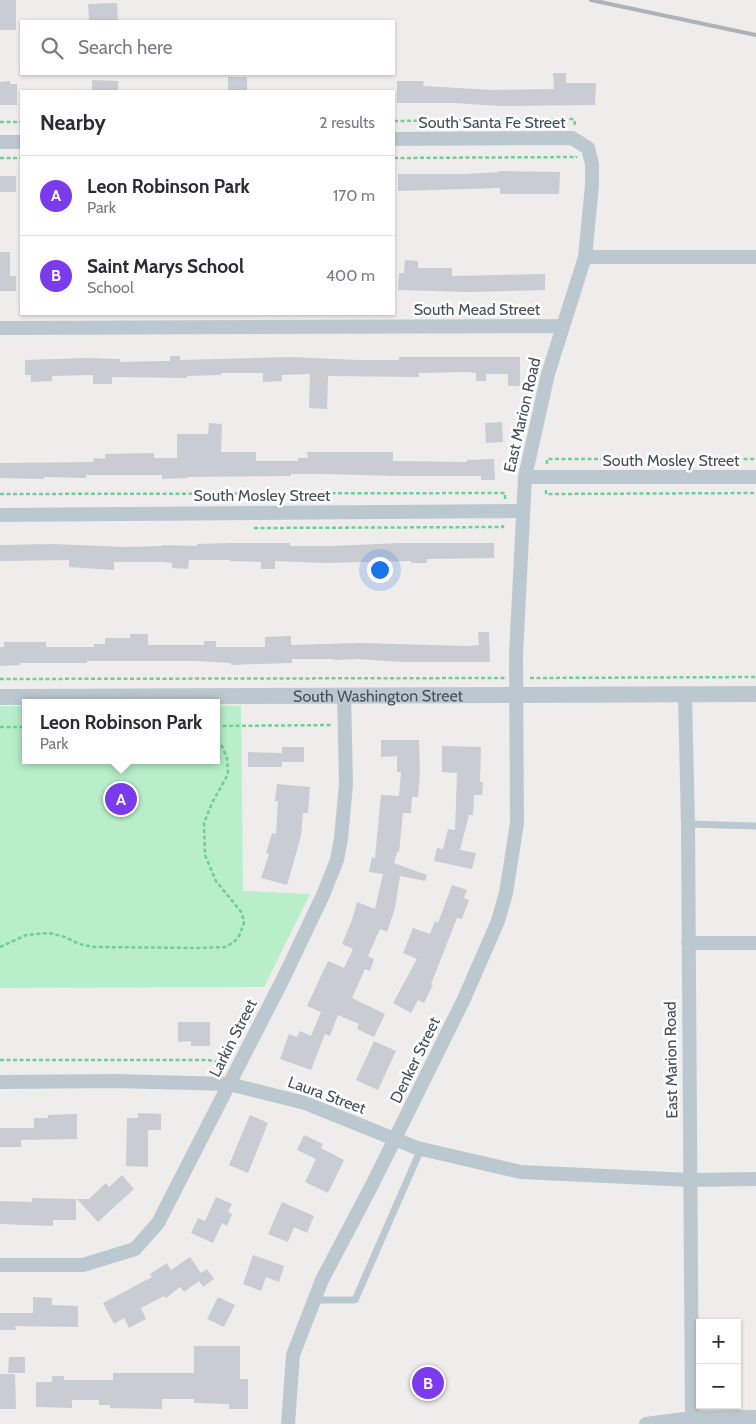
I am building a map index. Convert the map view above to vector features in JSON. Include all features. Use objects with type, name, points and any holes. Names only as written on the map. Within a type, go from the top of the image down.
[{"type":"street","name":"South Santa Fe Street","points":[[395,139],[572,138],[588,148]]},
{"type":"street","points":[[0,142],[20,142]]},
{"type":"street","name":"East Marion Road","points":[[516,696],[525,477],[548,374],[585,257],[592,185],[592,164],[588,148]]},
{"type":"street","points":[[585,257],[756,257]]},
{"type":"street","name":"South Mead Street","points":[[0,328],[563,326]]},
{"type":"street","name":"South Mosley Street","points":[[525,477],[756,477]]},
{"type":"street","name":"South Mosley Street","points":[[0,515],[524,511]]},
{"type":"street","name":"South Washington Street","points":[[0,697],[756,694]]},
{"type":"street","name":"Larkin Street","points":[[0,1265],[83,1265],[135,1249],[158,1223],[292,961],[337,860],[346,784],[344,695]]},
{"type":"street","name":"East Marion Road","points":[[685,695],[688,824],[692,1421]]},
{"type":"street","name":"Denker Street","points":[[288,1424],[292,1355],[322,1280],[395,1139],[464,999],[498,921],[506,893],[517,823],[516,696]]},
{"type":"street","points":[[688,943],[756,943]]},
{"type":"street","name":"Laura Street","points":[[0,1082],[115,1081],[229,1084],[305,1103],[421,1149],[521,1172],[690,1180],[756,1180]]},
{"type":"street","points":[[646,1424],[756,1417]]},
{"type":"lane","points":[[688,824],[756,826]]},
{"type":"lane","points":[[314,1300],[355,1300],[421,1149]]},
{"type":"path","points":[[395,121],[574,119],[576,157],[395,158]]},
{"type":"path","points":[[0,122],[20,122]]},
{"type":"path","points":[[0,158],[20,158]]},
{"type":"path","points":[[547,460],[756,459]]},
{"type":"path","points":[[0,679],[756,677]]},
{"type":"path","points":[[220,726],[332,725]]},
{"type":"path","points":[[0,727],[22,727]]},
{"type":"path","points":[[0,947],[26,935],[50,933],[66,937],[79,944],[94,947],[226,947],[235,941],[244,923],[242,913],[216,881],[205,855],[204,823],[228,774],[227,758],[220,743]]},
{"type":"path","points":[[0,1060],[208,1060],[224,1064]]},
{"type":"green space","points":[[0,706],[22,706],[22,764],[220,764],[220,706],[241,706],[243,891],[310,894],[264,987],[0,988]]},
{"type":"building","points":[[0,0],[16,0],[16,30],[0,30]]},
{"type":"building","points":[[117,3],[118,20],[89,20],[88,4]]},
{"type":"building","points":[[553,73],[566,73],[566,83],[596,83],[595,105],[499,106],[455,103],[397,103],[397,81],[424,81],[423,86],[492,90],[554,89]]},
{"type":"building","points":[[228,77],[247,77],[247,90],[228,90]]},
{"type":"building","points":[[92,80],[118,81],[118,90],[92,90]]},
{"type":"building","points":[[10,81],[10,84],[17,84],[17,105],[0,105],[0,82]]},
{"type":"building","points":[[499,171],[560,172],[559,194],[500,194],[500,188],[398,191],[398,174],[466,174]]},
{"type":"building","points":[[0,176],[16,176],[16,192],[0,192]]},
{"type":"building","points":[[0,252],[10,252],[10,276],[16,276],[16,291],[0,291]]},
{"type":"building","points":[[405,260],[418,261],[418,268],[452,268],[452,276],[545,274],[545,290],[467,292],[398,290],[399,273],[404,273]]},
{"type":"building","points":[[170,356],[180,356],[180,360],[290,357],[399,360],[399,357],[520,357],[520,386],[508,386],[508,374],[486,374],[486,381],[476,381],[476,373],[467,372],[419,373],[419,377],[328,376],[327,409],[309,408],[310,374],[282,375],[282,381],[263,382],[263,373],[221,373],[221,375],[187,376],[187,378],[112,377],[112,384],[93,384],[93,375],[52,376],[52,381],[31,382],[31,375],[25,375],[25,360],[86,358],[120,359],[120,362],[170,361]]},
{"type":"building","points":[[502,422],[503,442],[486,443],[485,423]]},
{"type":"building","points":[[209,423],[222,424],[221,452],[256,452],[256,461],[298,461],[298,458],[308,458],[307,452],[393,452],[393,461],[467,462],[467,460],[494,459],[495,480],[481,480],[481,476],[322,474],[162,479],[162,475],[86,475],[86,478],[44,477],[44,479],[0,478],[0,463],[93,462],[94,458],[105,459],[105,454],[154,453],[154,458],[177,458],[177,434],[208,434]]},
{"type":"building","points":[[290,543],[290,546],[332,546],[401,543],[494,543],[494,558],[427,559],[427,563],[411,563],[411,561],[325,563],[275,561],[275,569],[261,569],[261,562],[230,560],[189,560],[188,569],[172,568],[172,563],[162,562],[114,562],[114,570],[69,567],[69,560],[0,561],[0,545],[53,544],[125,547],[197,546],[197,544]]},
{"type":"building","points":[[478,632],[489,632],[490,662],[292,659],[292,663],[231,665],[231,663],[197,661],[87,661],[87,663],[20,663],[20,665],[0,666],[0,647],[4,647],[4,642],[46,642],[46,647],[94,647],[94,644],[105,644],[105,638],[130,638],[130,634],[148,634],[148,645],[204,645],[204,641],[216,641],[216,647],[265,647],[265,637],[291,636],[291,645],[360,643],[469,646],[479,645]]},
{"type":"building","points":[[381,740],[419,740],[420,772],[418,797],[412,797],[411,813],[403,813],[399,852],[397,852],[394,863],[427,875],[425,881],[400,876],[395,908],[387,932],[380,929],[368,956],[374,959],[370,971],[365,969],[352,998],[385,1014],[374,1037],[357,1029],[359,1024],[338,1015],[330,1036],[325,1034],[311,1070],[280,1059],[289,1034],[297,1037],[300,1031],[311,1036],[321,1012],[307,1006],[328,961],[344,968],[353,949],[342,944],[357,902],[375,909],[383,874],[369,872],[372,857],[375,858],[381,795],[399,796],[401,772],[397,772],[397,756],[381,757]]},
{"type":"building","points":[[442,746],[481,747],[480,782],[483,782],[482,795],[474,795],[473,815],[469,815],[460,850],[476,853],[472,869],[434,861],[437,848],[443,849],[448,829],[455,830],[457,773],[442,772]]},
{"type":"building","points":[[282,747],[304,747],[304,762],[282,762],[282,767],[248,767],[248,752],[282,753]]},
{"type":"building","points":[[277,784],[310,787],[308,813],[303,813],[301,836],[287,885],[261,878],[269,854],[266,853],[272,833],[276,834],[278,801],[275,801]]},
{"type":"building","points":[[452,885],[467,890],[464,898],[469,900],[462,919],[457,918],[431,984],[433,985],[424,1003],[418,1000],[411,1013],[393,1003],[417,959],[403,953],[413,928],[430,934],[435,921],[438,923]]},
{"type":"building","points":[[178,1022],[210,1022],[210,1046],[191,1046],[191,1041],[178,1042]]},
{"type":"building","points":[[374,1041],[396,1051],[378,1090],[356,1080]]},
{"type":"building","points":[[138,1113],[161,1114],[161,1130],[148,1130],[148,1167],[126,1166],[127,1118],[138,1118]]},
{"type":"building","points":[[77,1114],[77,1139],[21,1140],[21,1147],[0,1147],[0,1128],[34,1128],[34,1118],[48,1118],[48,1115]]},
{"type":"building","points":[[250,1115],[268,1123],[248,1173],[229,1165]]},
{"type":"building","points":[[304,1135],[323,1144],[321,1148],[344,1160],[328,1193],[305,1182],[316,1159],[297,1150]]},
{"type":"building","points":[[122,1175],[134,1189],[98,1222],[77,1199],[89,1199],[106,1183],[109,1187]]},
{"type":"building","points":[[216,1197],[232,1204],[228,1212],[232,1214],[227,1226],[222,1223],[213,1243],[191,1233],[198,1218],[205,1221]]},
{"type":"building","points":[[32,1198],[76,1199],[76,1220],[53,1220],[53,1226],[0,1224],[0,1201],[32,1202]]},
{"type":"building","points":[[282,1202],[314,1216],[307,1233],[294,1227],[288,1242],[268,1234]]},
{"type":"building","points":[[253,1255],[284,1266],[279,1282],[266,1277],[261,1291],[243,1284]]},
{"type":"building","points":[[190,1257],[201,1273],[207,1269],[214,1279],[203,1287],[199,1281],[184,1292],[180,1287],[166,1298],[164,1296],[141,1308],[146,1319],[129,1328],[124,1318],[114,1324],[103,1303],[152,1277],[150,1274],[167,1263],[171,1270]]},
{"type":"building","points":[[33,1297],[52,1298],[52,1305],[78,1306],[78,1327],[15,1326],[16,1330],[0,1330],[0,1313],[33,1313]]},
{"type":"building","points":[[218,1297],[235,1305],[224,1327],[207,1319]]},
{"type":"building","points":[[194,1346],[240,1346],[240,1379],[248,1379],[248,1409],[229,1409],[229,1404],[194,1403],[194,1399],[162,1399],[162,1409],[110,1408],[110,1405],[99,1405],[99,1400],[72,1400],[72,1408],[36,1407],[36,1382],[52,1382],[52,1376],[64,1376],[64,1380],[113,1380],[113,1373],[194,1373]]},
{"type":"building","points":[[9,1357],[25,1357],[25,1373],[8,1373]]},
{"type":"building","points":[[0,1374],[15,1374],[16,1409],[0,1409]]},
{"type":"railway","points":[[591,0],[756,35]]},
{"type":"place","name":"Leon Robinson Park","points":[[121,799]]},
{"type":"place","name":"Saint Marys School","points":[[428,1383]]}]
